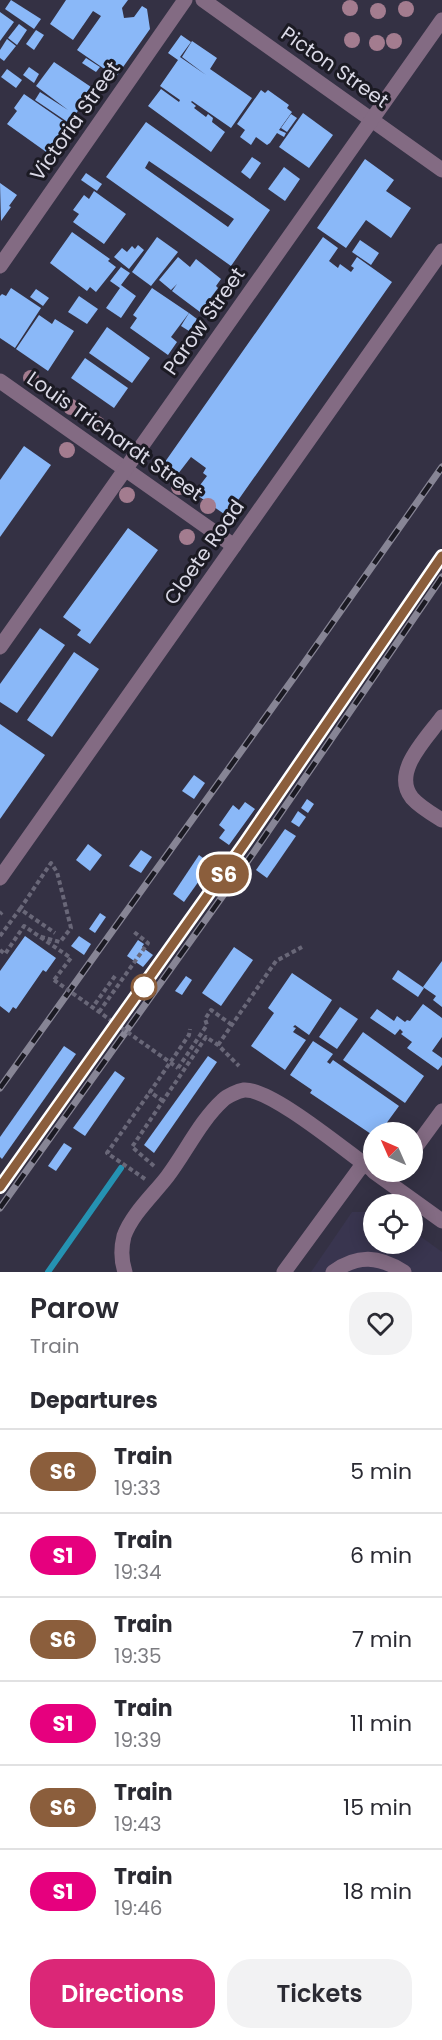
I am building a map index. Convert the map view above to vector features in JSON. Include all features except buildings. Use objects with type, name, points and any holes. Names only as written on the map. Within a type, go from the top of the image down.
[{"type":"street","name":"Victoria Street","points":[[0,266],[185,0]]},
{"type":"street","name":"Picton Street","points":[[202,0],[442,170]]},
{"type":"street","name":"Parow Street","points":[[0,647],[442,20]]},
{"type":"street","name":"Cloete Road","points":[[0,878],[442,251]]},
{"type":"street","name":"Louis Trichardt Street","points":[[0,381],[234,546]]},
{"type":"street","points":[[442,717],[413,758],[406,773],[407,790],[417,803],[442,820]]},
{"type":"street","points":[[125,1272],[121,1255],[124,1237],[131,1222],[168,1176],[224,1098],[242,1090],[258,1091],[282,1104],[363,1164]]},
{"type":"street","points":[[423,1137],[442,1111]]},
{"type":"street","points":[[284,1272],[363,1177]]},
{"type":"street","points":[[398,1182],[442,1221]]},
{"type":"street","points":[[333,1272],[349,1263],[367,1259],[390,1263],[404,1272]]},
{"type":"path","points":[[0,936],[51,863],[57,872],[71,928],[60,942],[38,936]]},
{"type":"path","points":[[20,909],[56,933]]},
{"type":"path","points":[[0,950],[5,954],[24,926],[71,958],[54,980],[178,1068],[207,1025],[205,1019],[211,1010],[232,1025]]},
{"type":"path","points":[[99,1012],[148,943],[134,932]]},
{"type":"path","points":[[218,1045],[276,961],[302,947]]},
{"type":"path","points":[[95,1004],[116,976]]},
{"type":"path","points":[[189,1029],[189,1035],[107,1153],[145,1179],[154,1166],[132,1147],[206,1037],[218,1045],[239,1066]]},
{"type":"path","points":[[150,1092],[163,1101]]},
{"type":"shaded area","points":[[352,1212],[363,1212],[363,1254],[423,1254],[423,1238],[442,1252],[442,1272],[311,1272]]},
{"type":"waterway","points":[[48,1272],[121,1168]]},
{"type":"railway","points":[[0,1088],[442,467]]},
{"type":"railway","points":[[0,1187],[244,844],[442,556]]},
{"type":"railway","points":[[0,1208],[254,852],[442,577]]},
{"type":"train","name":"S6","points":[[0,1187],[136,999],[442,556]]}]
